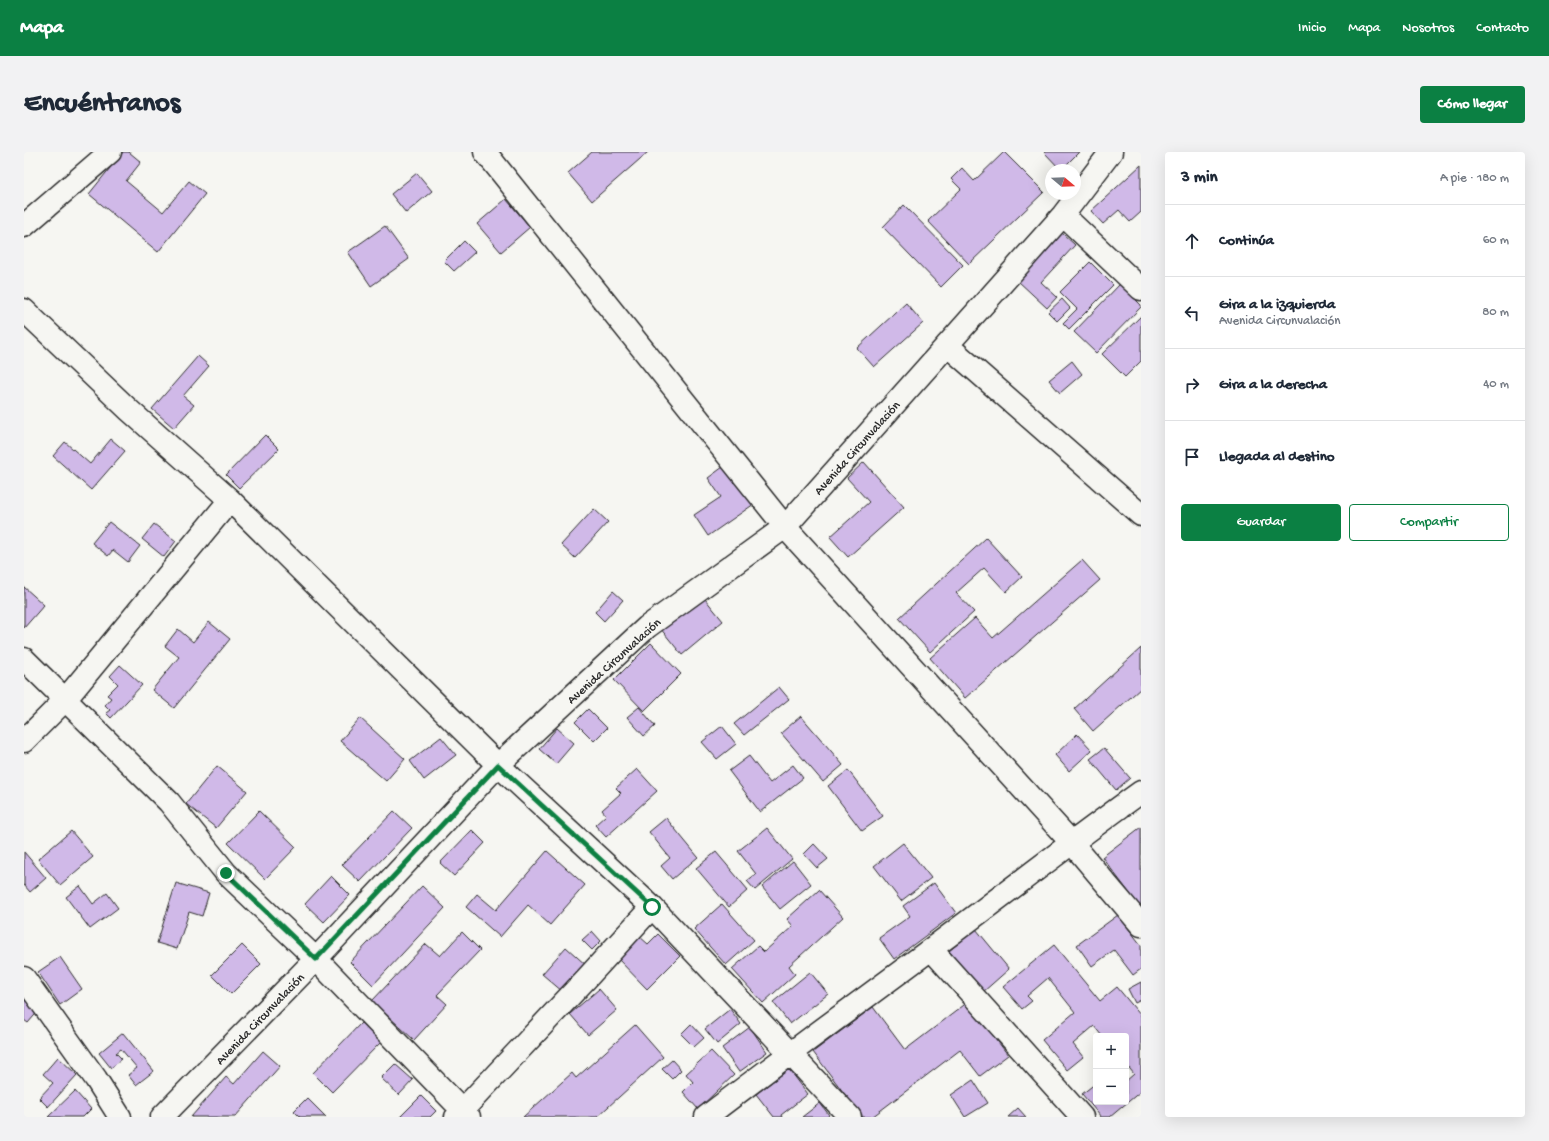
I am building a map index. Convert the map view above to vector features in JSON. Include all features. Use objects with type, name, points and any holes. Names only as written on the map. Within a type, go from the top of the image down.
[{"type":"street","points":[[24,226],[110,152]]},
{"type":"street","points":[[485,152],[785,527],[1071,842],[1141,925]]},
{"type":"street","name":"Avenida Circunvalación","points":[[162,1117],[316,959],[498,765],[647,627],[785,527],[1064,215],[1111,152]]},
{"type":"street","points":[[1064,215],[1141,289]]},
{"type":"street","points":[[24,310],[129,410],[230,500],[498,765],[652,907],[850,1117]]},
{"type":"street","points":[[947,345],[1141,515]]},
{"type":"street","points":[[24,741],[65,700],[230,500]]},
{"type":"street","points":[[24,659],[169,802],[226,873],[316,959],[463,1115],[652,907]]},
{"type":"street","points":[[706,1117],[790,1052],[931,949],[1071,842],[1141,792]]},
{"type":"street","points":[[931,949],[1082,1117]]},
{"type":"street","points":[[24,978],[96,1079],[120,1117]]},
{"type":"building","points":[[123,152],[129,152],[141,162],[126,181],[163,212],[189,181],[205,194],[158,252],[89,194]]},
{"type":"building","points":[[592,152],[648,152],[592,201],[568,173]]},
{"type":"building","points":[[1004,152],[1044,192],[969,264],[928,221],[961,189],[951,179],[962,168],[974,181]]},
{"type":"building","points":[[1044,152],[1079,152],[1067,164],[1055,164]]},
{"type":"building","points":[[1141,165],[1141,212],[1130,222],[1119,210],[1103,224],[1091,211]]},
{"type":"building","points":[[417,173],[432,191],[406,213],[391,194]]},
{"type":"building","points":[[506,199],[530,227],[501,252],[477,224]]},
{"type":"building","points":[[904,205],[963,265],[941,287],[883,227]]},
{"type":"building","points":[[385,226],[409,259],[371,286],[348,252]]},
{"type":"building","points":[[1062,233],[1075,245],[1041,282],[1057,297],[1047,308],[1018,281]]},
{"type":"building","points":[[464,241],[475,252],[454,271],[444,261]]},
{"type":"building","points":[[1090,262],[1113,285],[1069,329],[1063,323],[1077,309],[1060,292]]},
{"type":"building","points":[[1120,284],[1141,305],[1141,307],[1096,353],[1074,332]]},
{"type":"building","points":[[1062,299],[1070,308],[1057,321],[1048,312]]},
{"type":"building","points":[[906,303],[923,323],[874,367],[857,348]]},
{"type":"building","points":[[1141,316],[1141,361],[1125,377],[1102,354]]},
{"type":"building","points":[[198,356],[209,366],[183,396],[194,405],[174,428],[152,409]]},
{"type":"building","points":[[1072,361],[1082,374],[1060,393],[1049,380]]},
{"type":"building","points":[[265,435],[279,449],[239,488],[226,475]]},
{"type":"building","points":[[111,439],[125,451],[91,490],[53,456],[65,442],[90,464]]},
{"type":"building","points":[[864,462],[904,507],[848,557],[830,537],[869,502],[847,478]]},
{"type":"building","points":[[727,464],[754,504],[708,536],[694,515],[721,497],[708,478]]},
{"type":"building","points":[[594,509],[608,522],[575,558],[561,545]]},
{"type":"building","points":[[109,522],[140,546],[128,562],[113,550],[108,556],[92,543]]},
{"type":"building","points":[[154,524],[176,541],[164,557],[142,539]]},
{"type":"building","points":[[986,538],[1022,577],[1006,592],[984,568],[956,593],[974,612],[930,652],[899,618]]},
{"type":"building","points":[[1082,560],[1100,580],[965,698],[930,658],[975,618],[993,638]]},
{"type":"building","points":[[24,587],[44,605],[24,628]]},
{"type":"building","points":[[613,591],[623,600],[604,621],[595,612]]},
{"type":"building","points":[[701,594],[723,621],[682,655],[660,628]]},
{"type":"building","points":[[209,622],[230,639],[174,708],[152,690],[179,657],[165,646],[178,629],[193,642]]},
{"type":"building","points":[[651,643],[681,674],[644,711],[614,680]]},
{"type":"building","points":[[1141,648],[1141,688],[1093,731],[1074,709]]},
{"type":"building","points":[[120,665],[142,685],[111,718],[106,713],[110,710],[105,705],[111,698],[107,695],[118,684],[110,676]]},
{"type":"building","points":[[779,687],[789,699],[744,735],[734,724]]},
{"type":"building","points":[[639,707],[655,726],[644,736],[627,717]]},
{"type":"building","points":[[588,709],[607,728],[594,741],[575,722]]},
{"type":"building","points":[[801,716],[843,765],[823,782],[781,733]]},
{"type":"building","points":[[360,718],[405,759],[386,781],[340,741]]},
{"type":"building","points":[[722,726],[736,744],[717,759],[702,742]]},
{"type":"building","points":[[557,728],[574,743],[556,764],[539,749]]},
{"type":"building","points":[[1077,734],[1092,750],[1069,771],[1055,755]]},
{"type":"building","points":[[441,737],[456,755],[424,780],[410,761]]},
{"type":"building","points":[[1104,748],[1130,778],[1116,790],[1090,759]]},
{"type":"building","points":[[749,756],[770,783],[793,765],[803,778],[760,812],[729,771]]},
{"type":"building","points":[[217,766],[247,791],[216,828],[186,804]]},
{"type":"building","points":[[637,769],[657,791],[606,837],[595,825],[606,815],[602,810],[621,793],[616,788]]},
{"type":"building","points":[[848,770],[883,816],[862,831],[828,786]]},
{"type":"building","points":[[259,811],[296,847],[265,879],[228,843]]},
{"type":"building","points":[[394,811],[412,828],[360,882],[342,865]]},
{"type":"building","points":[[666,818],[698,857],[672,879],[661,866],[670,858],[649,832]]},
{"type":"building","points":[[1141,827],[1141,908],[1102,857]]},
{"type":"building","points":[[767,828],[792,859],[755,890],[747,881],[756,874],[738,851]]},
{"type":"building","points":[[472,830],[485,843],[454,876],[440,863]]},
{"type":"building","points":[[71,831],[93,857],[60,885],[38,859]]},
{"type":"building","points":[[903,843],[931,878],[901,901],[874,866]]},
{"type":"building","points":[[814,844],[828,859],[817,868],[804,854]]},
{"type":"building","points":[[547,851],[585,885],[550,925],[528,905],[500,937],[466,907],[477,894],[496,910]]},
{"type":"building","points":[[24,852],[46,878],[30,892],[24,885]]},
{"type":"building","points":[[716,852],[748,890],[729,907],[696,868]]},
{"type":"building","points":[[793,861],[811,884],[780,909],[762,887]]},
{"type":"building","points":[[331,876],[350,895],[324,922],[305,904]]},
{"type":"building","points":[[176,883],[209,893],[202,916],[189,912],[177,949],[157,943]]},
{"type":"building","points":[[934,883],[956,913],[894,959],[879,938],[910,916],[903,906]]},
{"type":"building","points":[[80,886],[93,904],[107,893],[118,908],[90,929],[66,897]]},
{"type":"building","points":[[422,886],[445,908],[373,985],[350,962]]},
{"type":"building","points":[[819,890],[843,917],[789,966],[795,974],[763,1003],[732,969],[758,946],[764,952],[793,926],[787,919]]},
{"type":"building","points":[[722,904],[754,940],[726,965],[694,929]]},
{"type":"building","points":[[1118,915],[1141,945],[1141,969],[1133,975],[1114,950],[1092,966],[1077,945]]},
{"type":"building","points":[[976,929],[1009,969],[983,992],[949,951]]},
{"type":"building","points":[[592,931],[601,941],[592,950],[582,940]]},
{"type":"building","points":[[462,932],[480,950],[437,995],[447,1004],[414,1040],[372,1001],[426,944],[440,956]]},
{"type":"building","points":[[658,934],[680,956],[647,989],[617,958],[639,936],[648,944]]},
{"type":"building","points":[[242,945],[261,964],[231,994],[212,975]]},
{"type":"building","points":[[1054,945],[1100,1001],[1117,987],[1141,1016],[1141,1091],[1129,1101],[1129,1078],[1134,1074],[1129,1068],[1129,1033],[1100,1033],[1094,1026],[1073,1044],[1083,1057],[1067,1070],[1042,1040],[1075,1012],[1048,978],[1027,996],[1032,1001],[1022,1009],[1003,987]]},
{"type":"building","points":[[566,947],[587,966],[563,992],[542,974]]},
{"type":"building","points":[[60,957],[82,989],[60,1005],[38,972]]},
{"type":"building","points":[[810,972],[828,994],[790,1024],[773,1002]]},
{"type":"building","points":[[1141,982],[1141,1000],[1135,1003],[1128,989]]},
{"type":"building","points":[[599,989],[617,1010],[588,1035],[570,1014]]},
{"type":"building","points":[[24,997],[40,1009],[28,1023],[24,1020]]},
{"type":"building","points":[[968,1002],[1008,1055],[980,1076],[960,1050],[872,1117],[862,1117],[813,1052],[873,1007],[905,1050]]},
{"type":"building","points":[[730,1009],[741,1024],[717,1044],[705,1029]]},
{"type":"building","points":[[361,1023],[381,1042],[332,1092],[313,1073]]},
{"type":"building","points":[[691,1024],[704,1038],[694,1047],[681,1034]]},
{"type":"building","points":[[635,1025],[663,1057],[597,1117],[523,1117],[572,1073],[576,1078]]},
{"type":"building","points":[[750,1027],[767,1052],[739,1072],[722,1048]]},
{"type":"building","points":[[123,1033],[154,1071],[136,1085],[128,1075],[137,1068],[121,1049],[116,1053],[122,1059],[111,1068],[99,1053]]},
{"type":"building","points":[[263,1051],[280,1066],[235,1117],[191,1117],[226,1077],[234,1084]]},
{"type":"building","points":[[711,1051],[734,1075],[698,1109],[683,1092],[693,1082],[686,1074]]},
{"type":"building","points":[[58,1057],[77,1075],[48,1107],[39,1098],[53,1083],[43,1074]]},
{"type":"building","points":[[672,1060],[681,1070],[672,1079],[662,1069]]},
{"type":"building","points":[[395,1064],[413,1080],[399,1095],[381,1078]]},
{"type":"building","points":[[789,1069],[808,1094],[781,1115],[782,1117],[774,1117],[756,1094]]},
{"type":"building","points":[[973,1080],[988,1103],[965,1117],[951,1095]]},
{"type":"building","points":[[1093,1085],[1093,1105],[1124,1105],[1110,1117],[1101,1117],[1082,1094]]},
{"type":"building","points":[[75,1091],[91,1109],[83,1117],[48,1117]]},
{"type":"building","points":[[421,1096],[436,1111],[430,1117],[400,1117]]},
{"type":"building","points":[[307,1098],[326,1117],[300,1117],[294,1111]]},
{"type":"building","points":[[820,1103],[829,1115],[827,1117],[802,1117]]},
{"type":"building","points":[[1018,1108],[1026,1117],[1008,1117]]},
{"type":"route","points":[[226,873],[316,959],[498,765],[652,907]]}]
